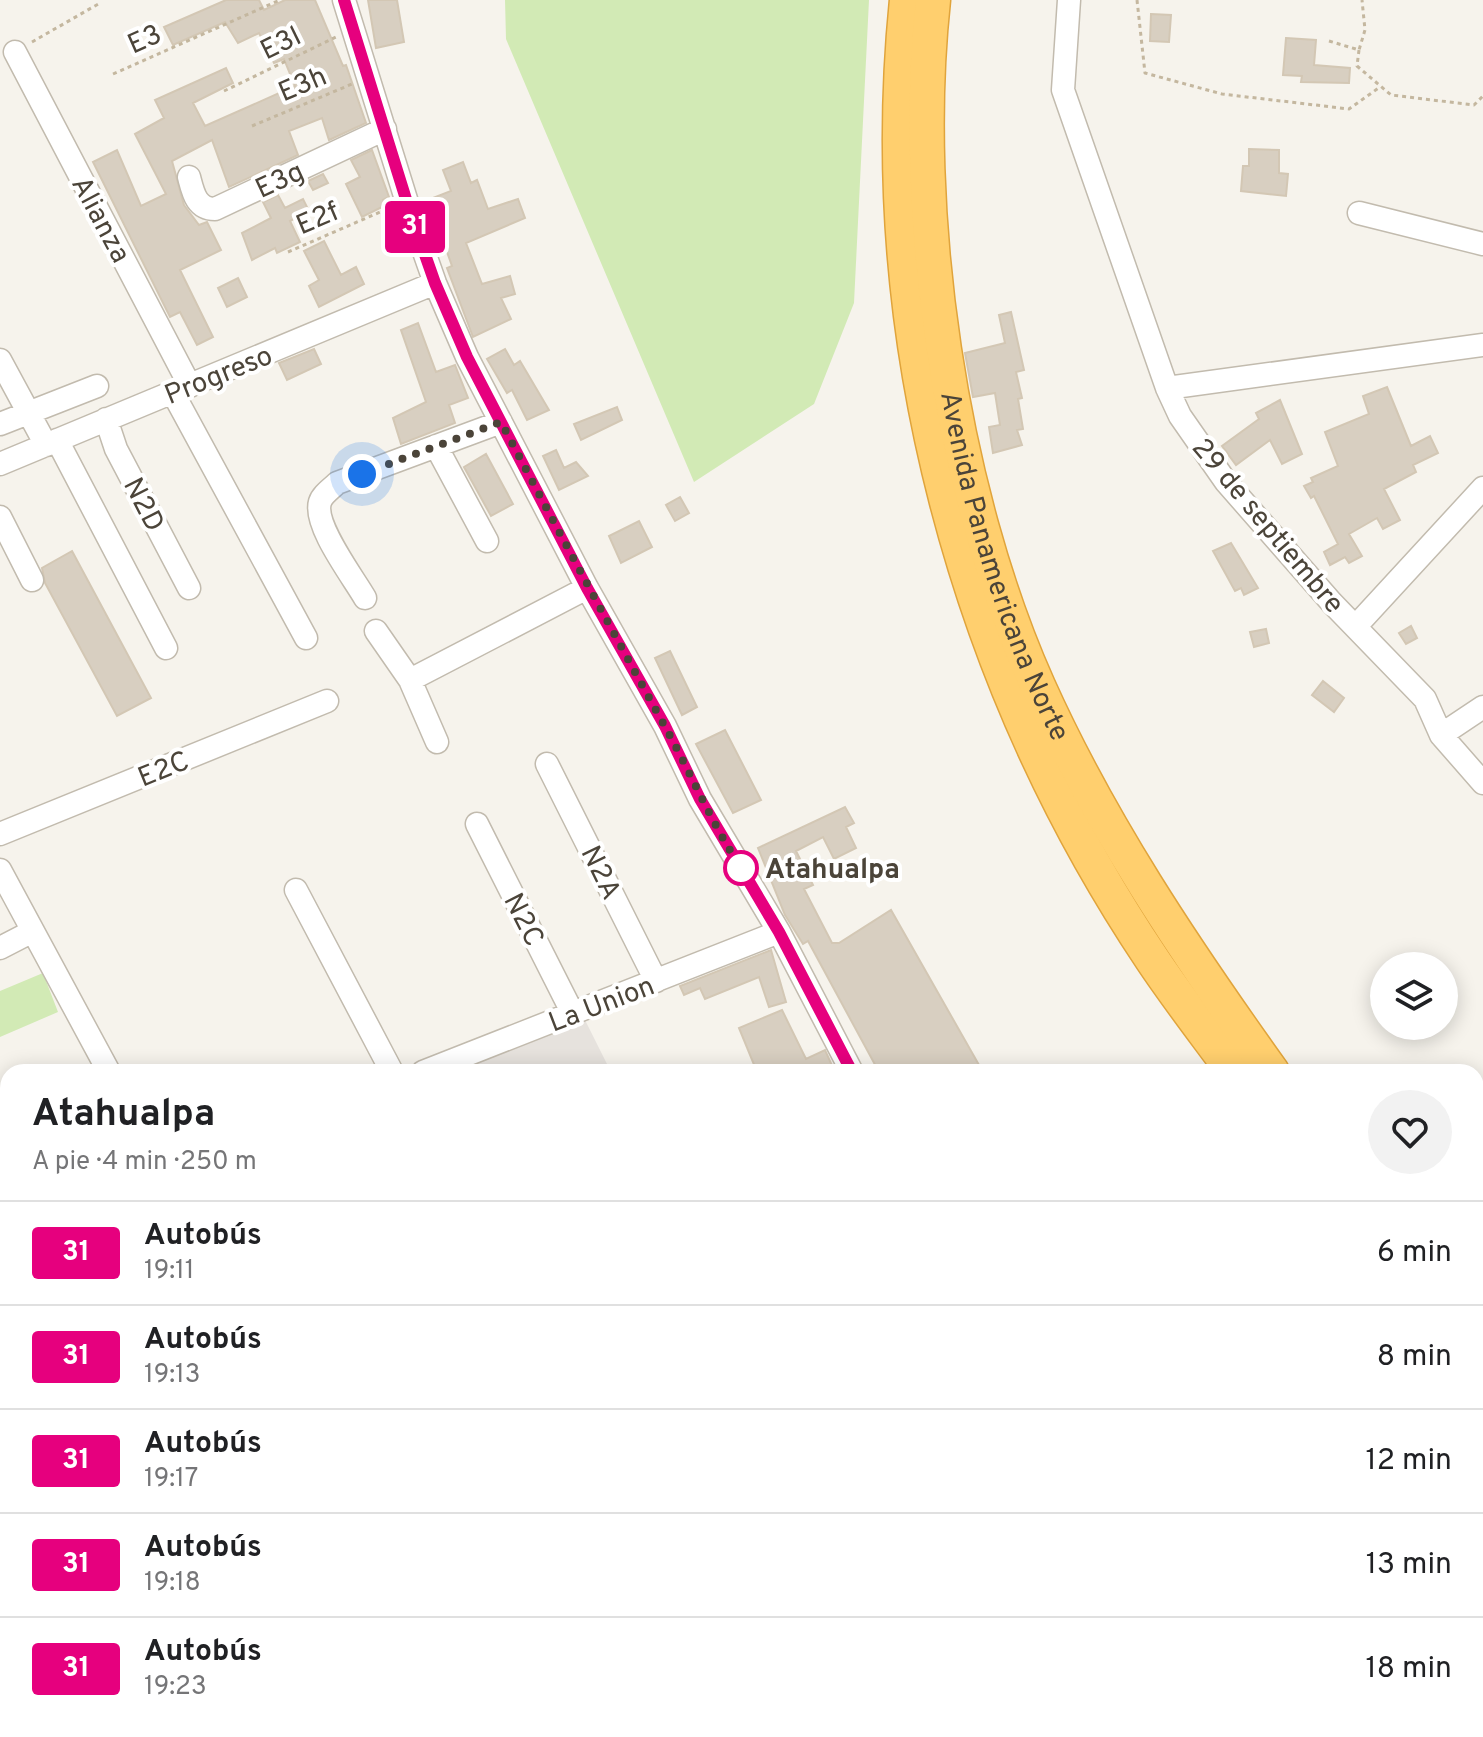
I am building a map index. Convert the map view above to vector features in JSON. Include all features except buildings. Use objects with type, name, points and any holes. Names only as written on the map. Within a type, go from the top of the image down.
[{"type":"highway","name":"Avenida Panamericana Norte","points":[[907,0],[901,202],[908,308],[930,442],[970,585],[1029,735],[1092,860],[1151,958],[1228,1064]]},
{"type":"highway","name":"Avenida Panamericana Norte","points":[[933,0],[927,87],[933,265],[958,434],[1003,590],[1036,683],[1097,805],[1185,951],[1266,1064]]},
{"type":"street","points":[[344,0],[435,283],[501,422],[587,588],[665,726],[700,799],[779,932],[848,1064]]},
{"type":"street","name":"29 de septiembre","points":[[1069,0],[1063,90],[1167,388],[1180,416],[1226,482],[1425,699],[1441,735],[1483,783]]},
{"type":"street","name":"Alianza","points":[[15,52],[306,638]]},
{"type":"street","name":"E3g","points":[[189,177],[195,198],[203,206],[215,209],[385,129]]},
{"type":"street","points":[[1359,213],[1483,244]]},
{"type":"street","name":"Progreso","points":[[0,464],[435,283]]},
{"type":"street","points":[[1167,388],[1483,345]]},
{"type":"street","points":[[0,360],[28,412],[52,442],[166,648]]},
{"type":"street","points":[[0,424],[97,386]]},
{"type":"street","name":"N2D","points":[[106,419],[116,449],[189,588]]},
{"type":"street","points":[[365,598],[324,528],[319,513],[321,499],[337,483],[501,422]]},
{"type":"street","points":[[436,446],[487,541]]},
{"type":"street","points":[[1356,626],[1483,488]]},
{"type":"street","points":[[0,517],[32,580]]},
{"type":"street","points":[[410,680],[587,588]]},
{"type":"street","points":[[376,631],[410,680],[437,742]]},
{"type":"street","name":"E2C","points":[[0,834],[327,701]]},
{"type":"street","points":[[1441,735],[1483,707]]},
{"type":"street","name":"N2A","points":[[547,764],[656,981]]},
{"type":"street","name":"N2C","points":[[477,824],[573,1014]]},
{"type":"street","points":[[2,879],[105,1064]]},
{"type":"street","points":[[296,890],[388,1064]]},
{"type":"street","points":[[0,948],[33,931]]},
{"type":"street","name":"La Union","points":[[444,1064],[779,932]]},
{"type":"path","name":"E3","points":[[113,74],[280,0]]},
{"type":"path","points":[[1137,0],[1145,73],[1222,94],[1349,109],[1380,87]]},
{"type":"path","points":[[1362,0],[1365,30],[1357,66],[1380,87],[1391,95],[1474,105],[1483,96]]},
{"type":"path","points":[[15,52],[100,3]]},
{"type":"path","name":"E3l","points":[[224,91],[352,29]]},
{"type":"path","points":[[1329,41],[1359,50]]},
{"type":"path","name":"E3h","points":[[252,126],[368,77]]},
{"type":"path","name":"E2f","points":[[288,252],[407,201]]},
{"type":"shaded area","points":[[585,1020],[607,1064],[472,1064]]},
{"type":"green space","points":[[505,0],[869,0],[854,303],[814,404],[694,482],[506,39]]},
{"type":"green space","points":[[43,973],[58,1012],[0,1037],[0,991]]},
{"type":"bus line","name":"31","points":[[344,0],[410,212],[435,283],[467,357],[587,588],[665,726],[700,799],[779,932],[848,1064]]},
{"type":"place","name":"Atahualpa","points":[[741,868]]},
{"type":"route","points":[[362,474],[501,422],[587,588],[665,726],[700,799],[741,868]]}]
